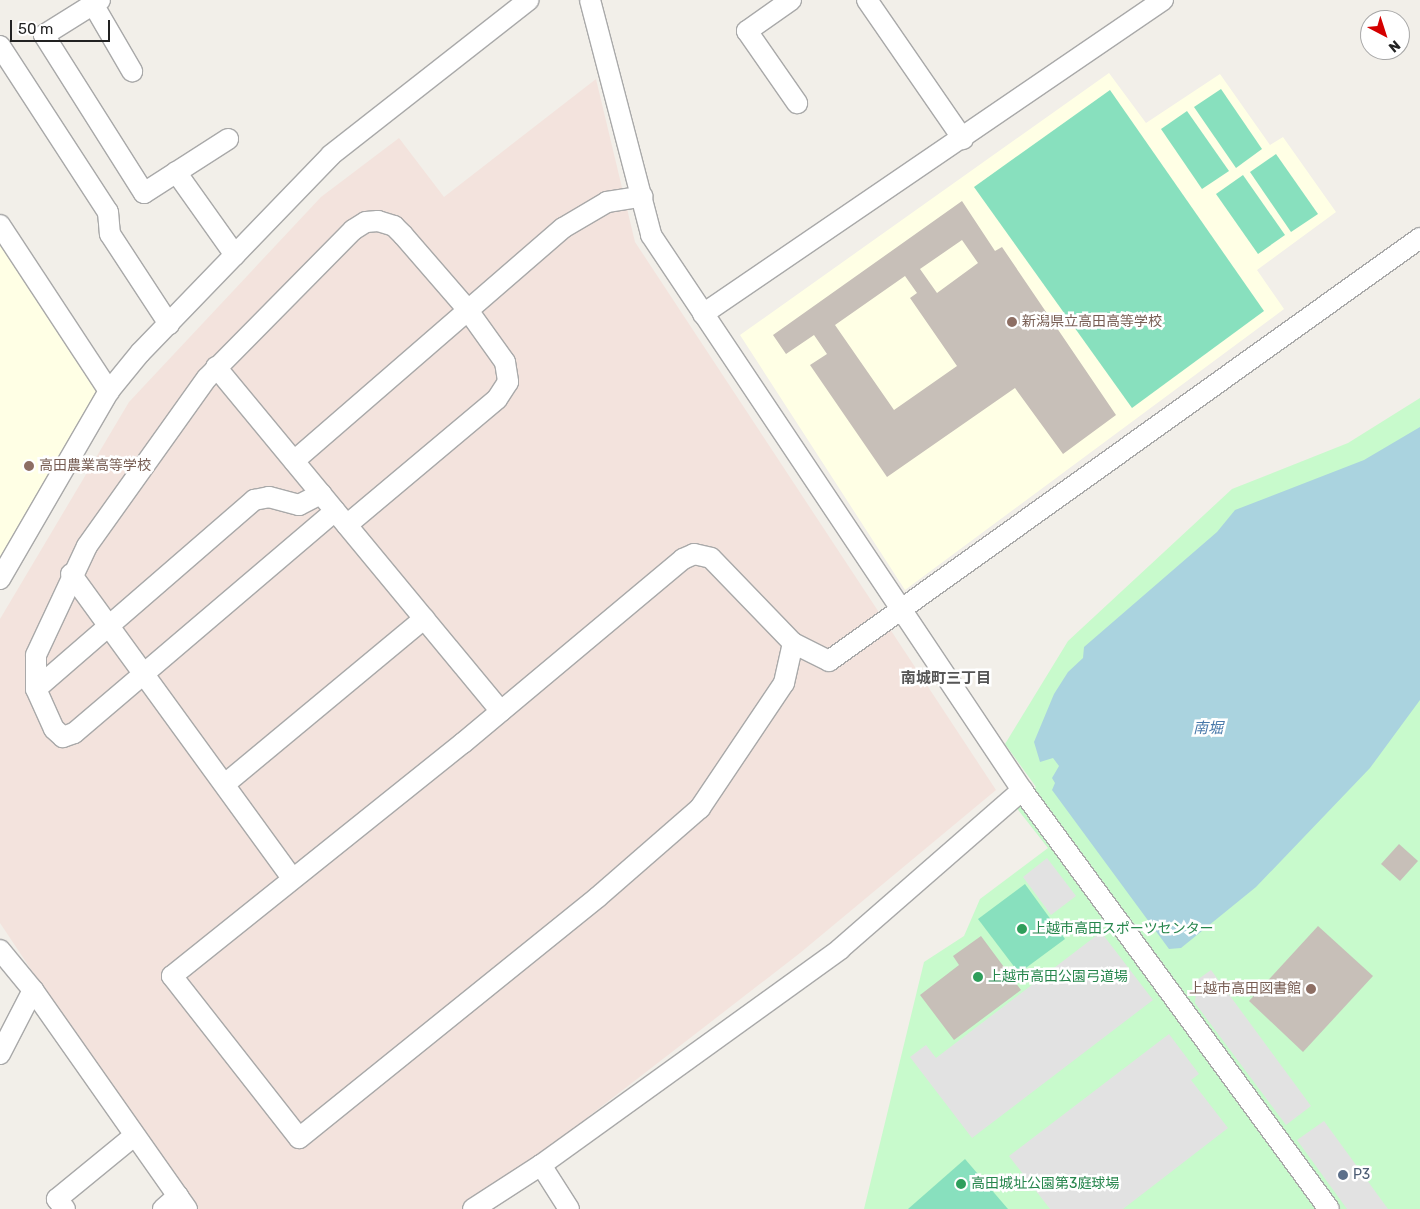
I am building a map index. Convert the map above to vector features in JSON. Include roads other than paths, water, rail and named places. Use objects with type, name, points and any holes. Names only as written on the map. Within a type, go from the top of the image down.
[{"type":"street","points":[[0,579],[110,391],[169,324],[331,155],[530,0]]},
{"type":"street","points":[[590,0],[643,196],[651,236],[898,609],[1022,790],[1329,1209]]},
{"type":"street","points":[[792,0],[747,31],[797,103]]},
{"type":"street","points":[[867,0],[963,139]]},
{"type":"street","points":[[703,314],[963,139],[1163,0]]},
{"type":"street","points":[[132,71],[96,2],[44,34],[144,193],[228,139]]},
{"type":"street","points":[[0,46],[108,212],[110,234],[169,324]]},
{"type":"street","points":[[176,172],[235,255]]},
{"type":"street","points":[[294,461],[467,309],[587,212],[607,202],[643,196]]},
{"type":"street","points":[[366,222],[394,226],[467,309],[505,362],[509,372],[506,389],[144,671],[66,738],[48,720],[36,689],[36,655],[71,574],[133,476],[216,367],[318,263],[366,222]]},
{"type":"street","points":[[0,225],[110,391]]},
{"type":"street","points":[[794,643],[784,683],[700,808],[598,898],[299,1138],[172,976],[501,712],[674,565],[694,554],[711,558],[794,643],[829,662],[898,609],[1420,238]]},
{"type":"street","points":[[216,367],[501,712]]},
{"type":"street","points":[[36,689],[111,626],[254,500],[269,497],[298,505],[321,494]]},
{"type":"street","points":[[71,574],[144,671],[292,878]]},
{"type":"street","points":[[225,784],[424,619]]},
{"type":"street","points":[[473,1209],[541,1165],[840,949],[1022,790]]},
{"type":"street","points":[[0,950],[33,990],[183,1203],[163,1209]]},
{"type":"street","points":[[0,1054],[33,990]]},
{"type":"street","points":[[65,1209],[57,1199],[134,1136]]},
{"type":"street","points":[[541,1165],[569,1209]]},
{"type":"water","name":"南堀","points":[[1420,427],[1420,700],[1370,768],[1256,887],[1181,948],[1169,949],[1052,790],[1055,783],[1052,778],[1059,766],[1053,758],[1040,762],[1034,742],[1054,694],[1068,672],[1083,658],[1084,647],[1217,532],[1235,510],[1364,460]]},
{"type":"place","name":"新潟県立高田高等学校","points":[[1012,322]]},
{"type":"place","name":"高田農業高等学校","points":[[29,466]]},
{"type":"place","name":"上越市高田スポーツセンター","points":[[1022,929]]},
{"type":"place","name":"上越市高田公園弓道場","points":[[978,977]]},
{"type":"place","name":"上越市高田図書館","points":[[1311,989]]},
{"type":"place","name":"P3","points":[[1343,1175]]},
{"type":"place","name":"高田城址公園第3庭球場","points":[[961,1184]]},
{"type":"district","name":"南城町三丁目","points":[[946,679]]}]
